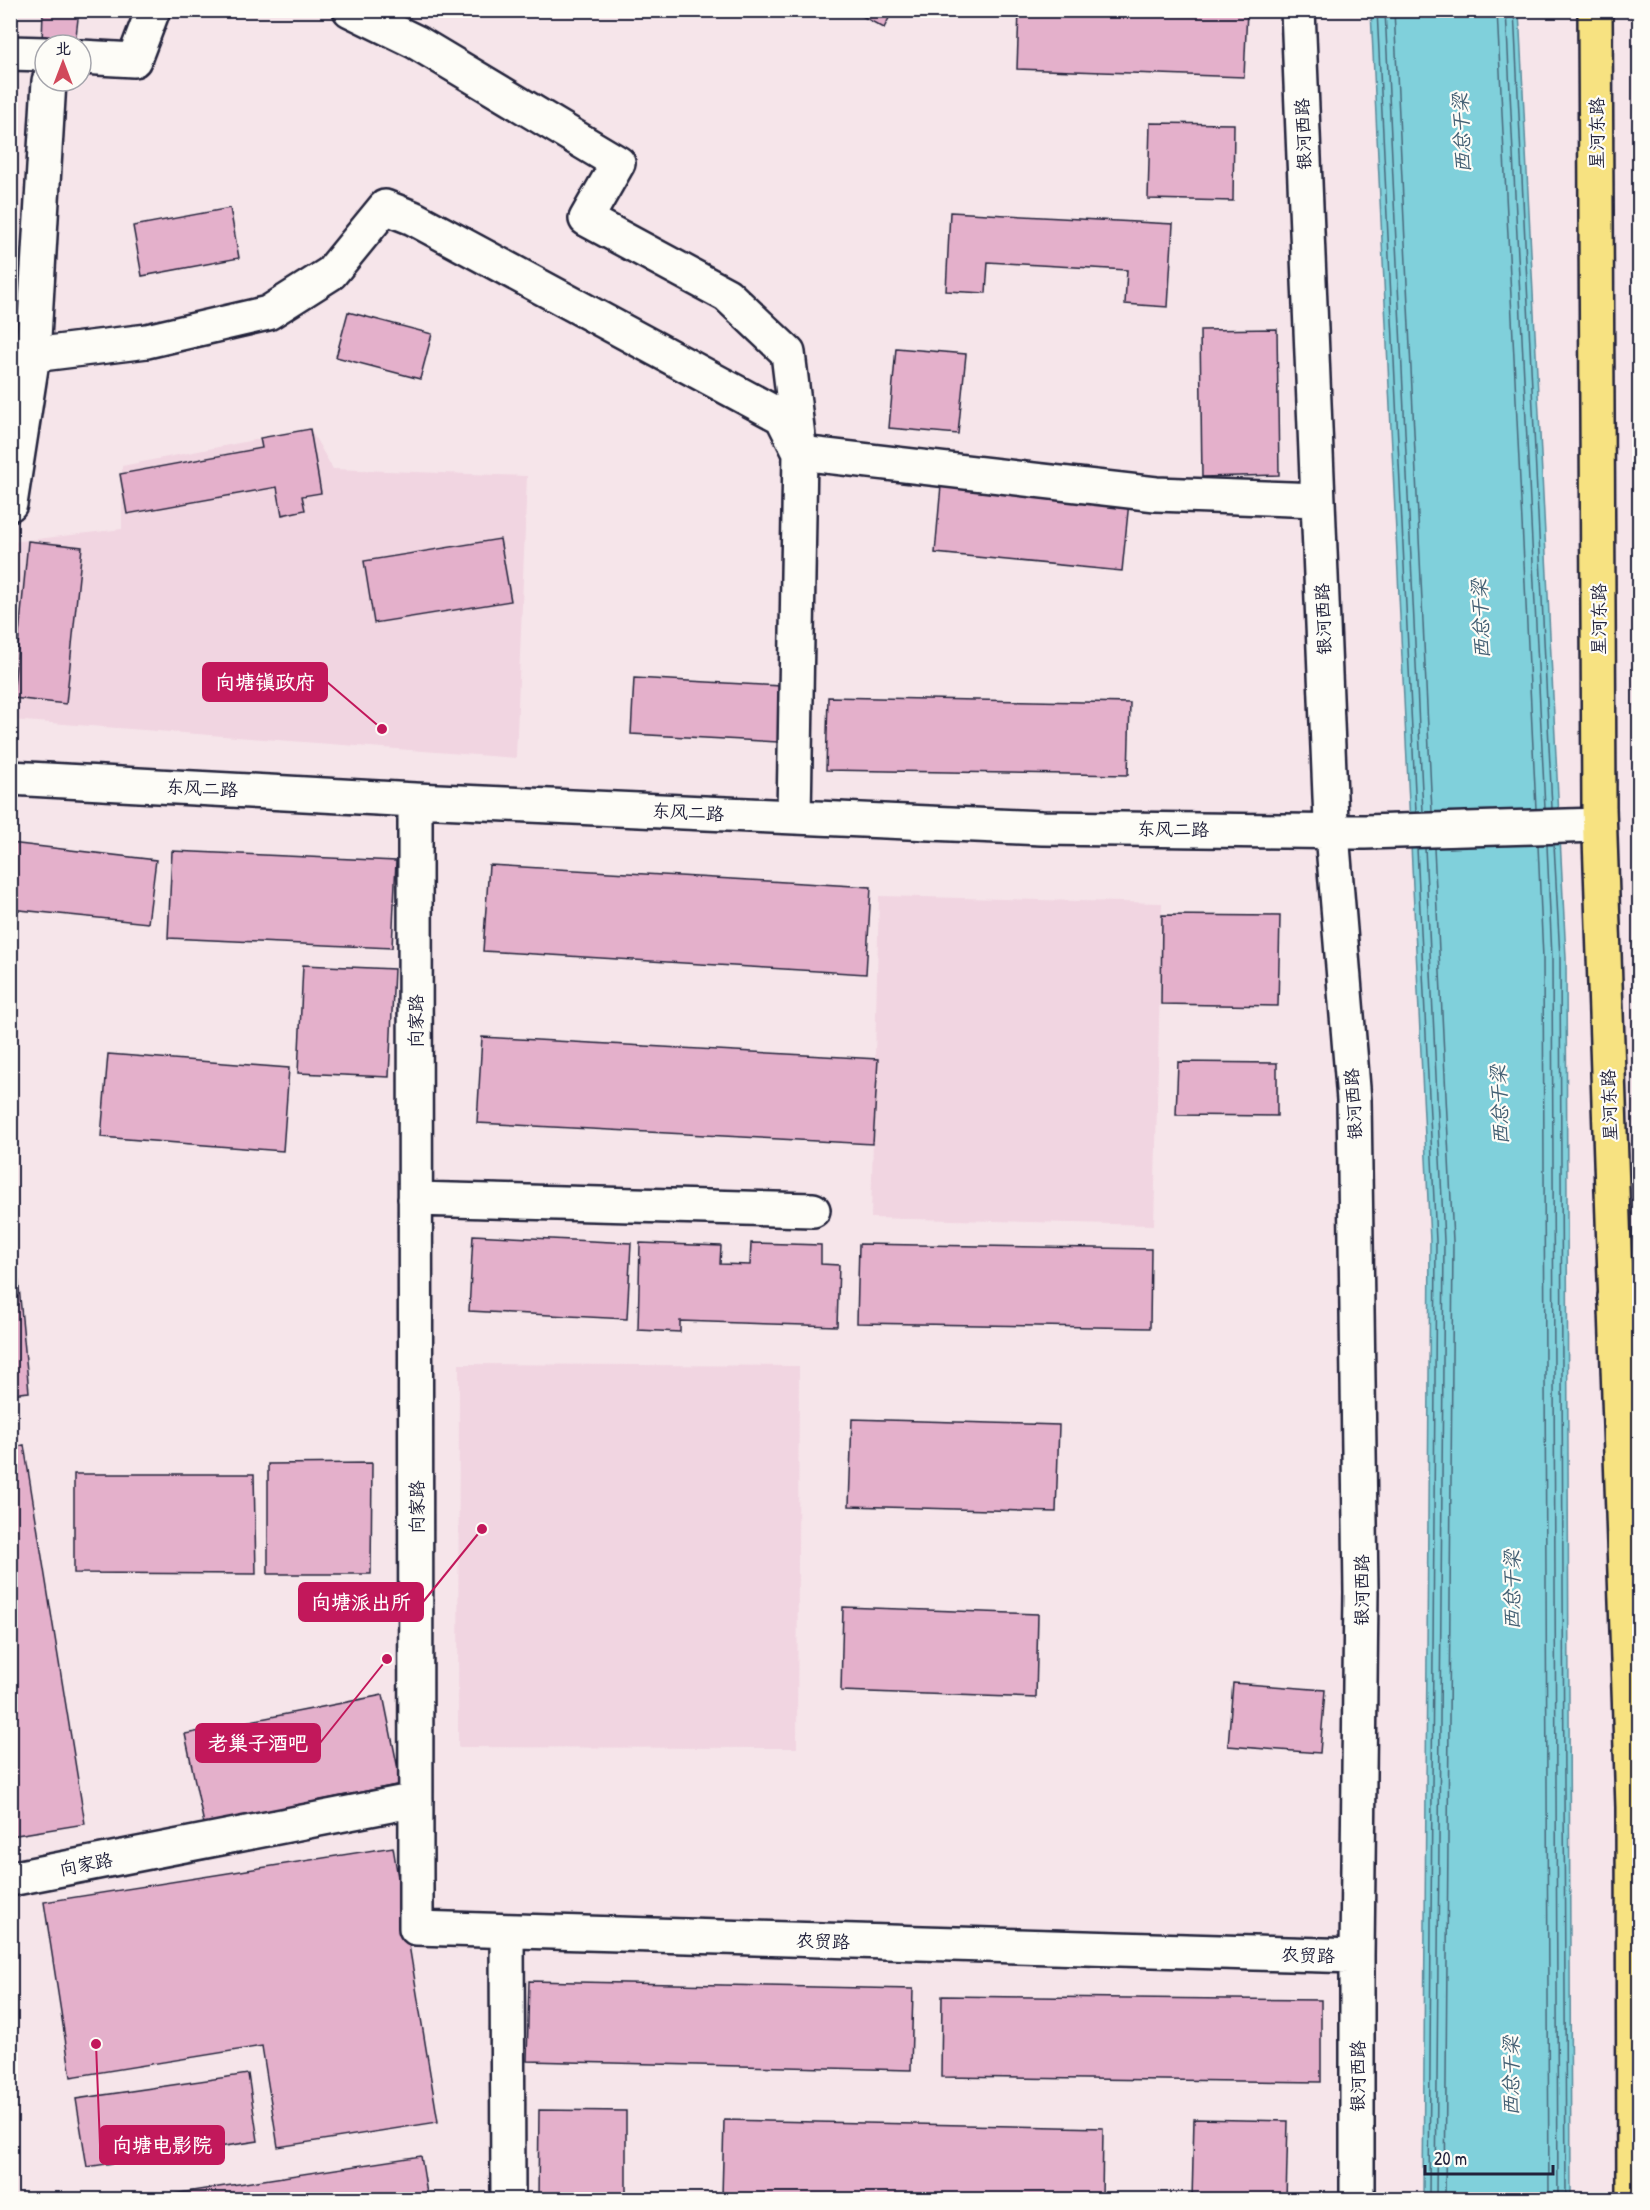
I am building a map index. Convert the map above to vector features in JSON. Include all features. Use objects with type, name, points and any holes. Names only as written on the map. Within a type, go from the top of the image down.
[{"type":"main road","name":"星河东路","points":[[1595,10],[1584,825],[1627,1296],[1636,1807],[1634,2199]]},
{"type":"street","points":[[93,58],[134,60],[153,10]]},
{"type":"street","points":[[350,10],[416,42],[618,163],[586,219],[727,295],[788,352],[800,453],[794,817]]},
{"type":"street","name":"银河西路","points":[[1298,10],[1331,831],[1355,1112],[1361,1592],[1357,2199]]},
{"type":"street","points":[[10,53],[33,54]]},
{"type":"street","points":[[10,504],[33,355],[48,93]]},
{"type":"street","points":[[33,355],[147,341],[268,313],[330,273],[385,207],[413,218],[782,417],[800,453]]},
{"type":"street","points":[[800,453],[1156,494],[1318,500]]},
{"type":"street","name":"东风二路","points":[[10,778],[415,800],[1042,828],[1365,832],[1584,825]]},
{"type":"street","name":"向家路","points":[[10,1879],[416,1800],[415,800]]},
{"type":"street","points":[[415,1199],[813,1210]]},
{"type":"street","name":"农贸路","points":[[416,1800],[416,1928],[1357,1956]]},
{"type":"street","points":[[507,1932],[508,2199]]},
{"type":"shaded area","points":[[310,429],[333,469],[527,476],[516,758],[11,720],[10,558],[12,542],[122,529],[122,466]]},
{"type":"shaded area","points":[[879,896],[1162,903],[1154,1225],[871,1218]]},
{"type":"shaded area","points":[[459,1364],[799,1366],[797,1748],[458,1747]]},
{"type":"water","name":"西总干梁","points":[[1371,11],[1519,11],[1566,958],[1571,2199],[1423,2199],[1430,1241]]},
{"type":"building","points":[[43,10],[79,10],[76,33],[42,33]]},
{"type":"building","points":[[851,10],[893,10],[884,28]]},
{"type":"building","points":[[1019,10],[1247,10],[1244,77],[1017,69]]},
{"type":"building","points":[[1150,123],[1234,124],[1233,201],[1148,199]]},
{"type":"building","points":[[230,208],[239,258],[142,276],[133,226]]},
{"type":"building","points":[[950,212],[1173,224],[1168,307],[1125,304],[1127,270],[988,262],[986,293],[946,291]]},
{"type":"building","points":[[348,312],[432,334],[420,379],[336,357]]},
{"type":"building","points":[[1277,329],[1279,475],[1202,477],[1200,330]]},
{"type":"building","points":[[896,348],[966,354],[958,434],[889,428]]},
{"type":"building","points":[[310,429],[321,493],[302,496],[305,510],[282,515],[277,487],[127,514],[120,474],[262,448],[260,438]]},
{"type":"building","points":[[942,474],[1130,492],[1122,571],[935,553]]},
{"type":"building","points":[[500,539],[511,601],[374,623],[364,561]]},
{"type":"building","points":[[28,541],[82,547],[66,704],[13,698]]},
{"type":"building","points":[[634,678],[781,686],[778,742],[631,734]]},
{"type":"building","points":[[828,697],[1130,703],[1128,775],[826,770]]},
{"type":"building","points":[[10,843],[156,860],[148,923],[10,909]]},
{"type":"building","points":[[172,851],[396,861],[392,948],[168,938]]},
{"type":"building","points":[[489,865],[871,887],[866,974],[483,951]]},
{"type":"building","points":[[1162,915],[1280,916],[1278,1006],[1161,1004]]},
{"type":"building","points":[[303,965],[394,969],[389,1077],[298,1073]]},
{"type":"building","points":[[482,1037],[878,1059],[873,1144],[477,1123]]},
{"type":"building","points":[[108,1054],[289,1068],[283,1151],[101,1137]]},
{"type":"building","points":[[1178,1062],[1277,1063],[1277,1116],[1176,1115]]},
{"type":"building","points":[[10,1224],[13,1224],[29,1392],[10,1394]]},
{"type":"building","points":[[473,1235],[631,1243],[627,1319],[469,1311]]},
{"type":"building","points":[[640,1243],[721,1246],[720,1264],[750,1265],[751,1243],[821,1245],[821,1264],[839,1265],[837,1326],[680,1321],[680,1332],[638,1330]]},
{"type":"building","points":[[859,1244],[1151,1249],[1150,1328],[857,1323]]},
{"type":"building","points":[[852,1419],[1059,1425],[1056,1512],[849,1506]]},
{"type":"building","points":[[24,1445],[85,1824],[10,1836],[10,1448]]},
{"type":"building","points":[[372,1463],[371,1574],[268,1574],[268,1464]]},
{"type":"building","points":[[74,1474],[254,1474],[256,1574],[74,1573]]},
{"type":"building","points":[[843,1607],[1038,1614],[1036,1698],[841,1691]]},
{"type":"building","points":[[1233,1683],[1325,1690],[1320,1753],[1228,1746]]},
{"type":"building","points":[[383,1695],[401,1784],[204,1824],[185,1734]]},
{"type":"building","points":[[393,1847],[438,2122],[278,2147],[262,2046],[71,2077],[44,1902]]},
{"type":"building","points":[[529,1981],[913,1989],[911,2070],[527,2061]]},
{"type":"building","points":[[942,1996],[1321,2000],[1321,2082],[941,2077]]},
{"type":"building","points":[[248,2074],[258,2141],[87,2167],[76,2099]]},
{"type":"building","points":[[539,2110],[626,2111],[626,2200],[538,2200]]},
{"type":"building","points":[[1194,2119],[1288,2121],[1286,2200],[1192,2200]]},
{"type":"building","points":[[724,2120],[1103,2128],[1102,2200],[873,2200],[722,2196]]},
{"type":"building","points":[[421,2156],[428,2200],[133,2200]]},
{"type":"place","name":"向塘镇政府","points":[[382,729]]},
{"type":"place","name":"向塘派出所","points":[[482,1529]]},
{"type":"place","name":"老巢子酒吧","points":[[387,1659]]},
{"type":"place","name":"向塘电影院","points":[[96,2044]]}]
